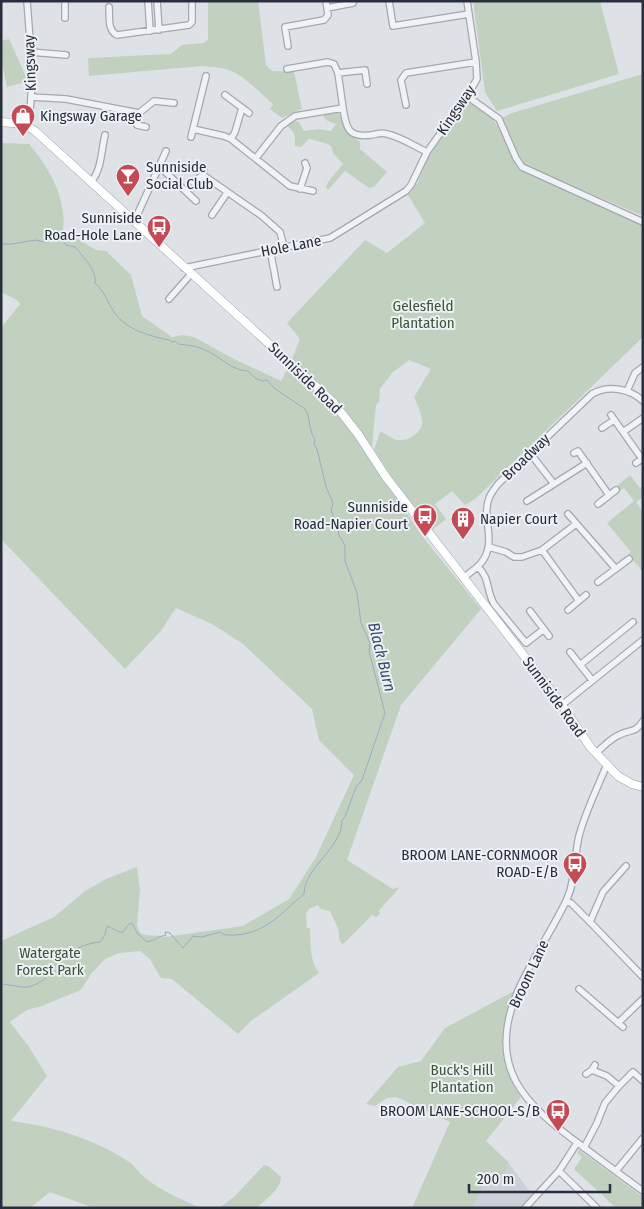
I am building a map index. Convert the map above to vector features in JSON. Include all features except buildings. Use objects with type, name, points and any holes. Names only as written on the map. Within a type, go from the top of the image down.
[{"type":"main road","points":[[1,122],[28,125]]},
{"type":"main road","name":"Sunniside Road","points":[[28,125],[338,408],[358,434],[386,477],[562,705],[596,753],[607,766],[626,781],[643,787]]},
{"type":"street","name":"Kingsway","points":[[27,1],[31,52],[31,97],[28,125]]},
{"type":"street","points":[[65,1],[65,18]]},
{"type":"street","points":[[148,1],[150,31]]},
{"type":"street","points":[[157,1],[159,30]]},
{"type":"street","points":[[288,46],[285,27],[324,20],[328,15],[327,4],[353,1]]},
{"type":"street","points":[[389,1],[393,26],[469,14]]},
{"type":"street","name":"Kingsway","points":[[389,202],[406,191],[411,185],[427,152],[467,96],[477,78],[467,1]]},
{"type":"street","points":[[110,7],[106,14],[112,33],[117,35],[189,25],[192,22],[192,7],[186,11]]},
{"type":"street","points":[[31,52],[66,55]]},
{"type":"street","points":[[287,69],[328,62],[334,64],[338,73],[347,128],[354,134],[363,136],[380,133],[388,134],[427,152]]},
{"type":"street","points":[[406,105],[401,80],[406,73],[476,62]]},
{"type":"street","points":[[338,73],[365,70],[367,84]]},
{"type":"street","points":[[191,138],[206,76]]},
{"type":"street","points":[[195,82],[204,84]]},
{"type":"street","points":[[225,95],[249,113]]},
{"type":"street","points":[[467,96],[499,119],[516,158],[522,167],[643,222]]},
{"type":"street","points":[[31,97],[66,99],[139,113]]},
{"type":"street","points":[[146,127],[137,126],[139,113],[154,101],[174,103]]},
{"type":"street","points":[[231,139],[242,108]]},
{"type":"street","points":[[256,158],[281,126],[295,116],[343,108]]},
{"type":"street","points":[[193,129],[231,139],[290,186],[313,191]]},
{"type":"street","points":[[91,182],[101,162],[105,135]]},
{"type":"street","points":[[94,145],[102,148]]},
{"type":"street","points":[[134,222],[166,151]]},
{"type":"street","points":[[300,189],[307,168],[305,163]]},
{"type":"street","points":[[160,167],[196,201]]},
{"type":"street","points":[[193,182],[203,175],[204,168]]},
{"type":"street","points":[[203,175],[262,216],[280,232],[284,247]]},
{"type":"street","points":[[212,215],[227,193]]},
{"type":"street","name":"Hole Lane","points":[[184,268],[330,238],[389,202]]},
{"type":"street","points":[[270,249],[277,287]]},
{"type":"street","points":[[169,299],[191,274]]},
{"type":"street","points":[[643,367],[635,373],[627,391],[643,401]]},
{"type":"street","name":"Broadway","points":[[489,547],[490,534],[487,515],[489,499],[498,484],[592,394],[605,390],[619,389],[627,391]]},
{"type":"street","points":[[602,428],[612,417],[642,459],[636,463]]},
{"type":"street","points":[[623,432],[643,418]]},
{"type":"street","points":[[574,453],[578,450],[609,495]]},
{"type":"street","points":[[530,453],[554,484]]},
{"type":"street","points":[[527,500],[587,463]]},
{"type":"street","points":[[598,504],[616,490]]},
{"type":"street","points":[[568,514],[616,568]]},
{"type":"street","points":[[463,578],[478,567],[485,558],[489,547],[506,552],[514,558],[522,557],[542,550],[576,524]]},
{"type":"street","points":[[542,550],[579,601]]},
{"type":"street","points":[[598,582],[629,559]]},
{"type":"street","points":[[478,567],[486,576],[490,597],[494,604],[526,644],[544,629]]},
{"type":"street","points":[[568,610],[586,595]]},
{"type":"street","points":[[530,611],[550,636]]},
{"type":"street","points":[[580,665],[633,622]]},
{"type":"street","points":[[562,705],[643,640]]},
{"type":"street","points":[[570,652],[592,680]]},
{"type":"street","points":[[596,753],[618,735],[634,731],[643,721]]},
{"type":"street","name":"Broom Lane","points":[[607,766],[580,833],[572,883],[566,901],[518,992],[507,1028],[506,1047],[510,1068],[522,1093],[539,1112],[577,1143],[643,1191]]},
{"type":"street","points":[[590,922],[603,892],[626,866]]},
{"type":"street","points":[[566,901],[590,922],[643,978]]},
{"type":"street","points":[[578,989],[621,1025],[643,999]]},
{"type":"street","points":[[586,1074],[594,1067],[618,1086]]},
{"type":"street","points":[[584,1148],[605,1103],[618,1086],[633,1072],[643,1081]]},
{"type":"street","points":[[616,1171],[643,1138]]},
{"type":"street","points":[[525,1208],[559,1171],[577,1143]]},
{"type":"street","points":[[559,1171],[595,1207]]},
{"type":"shaded area","points":[[486,1141],[508,1162],[527,1188],[533,1193],[520,1208],[412,1208]]},
{"type":"green space","points":[[208,1],[258,1],[266,65],[272,71],[294,72],[302,109],[282,118],[270,109],[273,104],[247,80],[229,70],[219,68],[202,66],[89,76],[88,58],[171,54],[182,45],[204,43],[208,39]]},
{"type":"green space","points":[[473,1],[600,1],[619,74],[497,111],[485,92]]},
{"type":"green space","points":[[9,39],[28,81],[7,87],[1,58],[1,41]]},
{"type":"green space","points":[[643,74],[643,216],[527,166],[521,161],[502,118],[512,113]]},
{"type":"green space","name":"Gelesfield Plantation","points":[[467,101],[477,105],[492,118],[519,170],[643,225],[643,337],[475,499],[465,505],[452,491],[435,504],[446,519],[432,530],[404,496],[374,450],[380,432],[402,440],[411,438],[418,432],[422,424],[419,408],[414,397],[431,369],[409,360],[392,373],[380,389],[379,402],[376,405],[372,447],[337,401],[292,359],[300,339],[287,323],[365,240],[387,253],[425,223],[408,195],[417,184],[427,159]]},
{"type":"green space","points":[[338,112],[345,130],[360,142],[360,149],[387,172],[375,186],[369,188],[345,171],[328,190],[326,187],[328,182],[343,164],[333,153],[331,146],[309,139],[301,147],[295,146],[294,135],[288,124],[295,121],[299,122],[304,131],[318,129],[331,131],[336,124],[326,120],[323,115]]},
{"type":"green space","name":"Watergate Forest Park","points":[[1,143],[29,144],[50,173],[55,184],[64,218],[63,230],[96,250],[106,251],[131,275],[142,316],[172,337],[182,335],[194,337],[234,359],[281,381],[289,366],[329,404],[350,429],[422,536],[481,609],[401,705],[347,860],[393,889],[399,887],[381,908],[377,917],[372,915],[343,944],[340,942],[338,928],[330,911],[321,909],[318,905],[309,909],[306,914],[307,928],[310,928],[312,957],[319,973],[251,1021],[238,1034],[172,979],[161,978],[149,958],[140,951],[119,953],[105,959],[91,974],[81,990],[27,1010],[10,1022],[29,1047],[47,1076],[11,1121],[42,1126],[88,1140],[129,1162],[156,1186],[200,1208],[94,1208],[50,1192],[30,1208],[1,1208],[1,941],[54,917],[85,891],[106,879],[137,867],[140,889],[137,925],[140,933],[165,937],[243,926],[289,899],[316,857],[354,775],[319,740],[312,709],[243,644],[212,624],[176,608],[160,632],[125,669],[1,539],[1,328],[20,304],[17,300],[1,292]]},
{"type":"green space","points":[[630,475],[640,488],[643,486],[643,497],[636,502],[643,513],[643,572],[628,554],[631,552],[607,523],[634,501],[624,488],[619,491],[616,487]]},
{"type":"green space","name":"Buck's Hill Plantation","points":[[514,991],[505,1019],[502,1046],[507,1071],[521,1097],[486,1141],[508,1162],[504,1177],[490,1170],[472,1208],[412,1208],[450,1122],[396,1097],[387,1098],[375,1106],[366,1104],[398,1067],[421,1061],[445,1028]]},
{"type":"green space","points":[[579,1150],[643,1197],[643,1208],[616,1208],[574,1169],[582,1157],[577,1153]]},
{"type":"green space","points":[[264,1165],[281,1177],[278,1186],[272,1194],[257,1208],[219,1208],[234,1197]]},
{"type":"waterway","name":"Black Burn","points":[[1,244],[35,240],[46,242],[61,238],[66,245],[75,247],[85,259],[94,273],[95,283],[114,312],[132,328],[172,342],[175,341],[178,344],[205,350],[237,369],[248,371],[255,378],[262,381],[267,380],[278,391],[305,409],[311,432],[315,439],[314,444],[317,449],[326,487],[333,503],[331,510],[339,536],[345,545],[345,561],[357,593],[361,623],[370,643],[369,651],[385,713],[362,780],[356,787],[345,817],[342,820],[341,830],[310,875],[304,894],[273,921],[246,933],[229,935],[220,932],[202,937],[193,936],[183,948],[170,933],[165,932],[166,935],[147,942],[137,933],[132,923],[122,933],[107,926],[105,935],[100,942],[75,949],[47,970],[45,979],[33,986],[24,987],[1,984]]},
{"type":"place","name":"Kingsway Garage","points":[[23,137]]},
{"type":"place","name":"Sunniside Social Club","points":[[128,197]]},
{"type":"place","name":"Sunniside Road-Hole Lane","points":[[159,248]]},
{"type":"place","name":"Sunniside Road-Napier Court","points":[[425,537]]},
{"type":"place","name":"Napier Court","points":[[463,540]]},
{"type":"place","name":"BROOM LANE-CORNMOOR ROAD-E/B","points":[[575,885]]},
{"type":"place","name":"BROOM LANE-SCHOOL-S/B","points":[[558,1132]]}]
